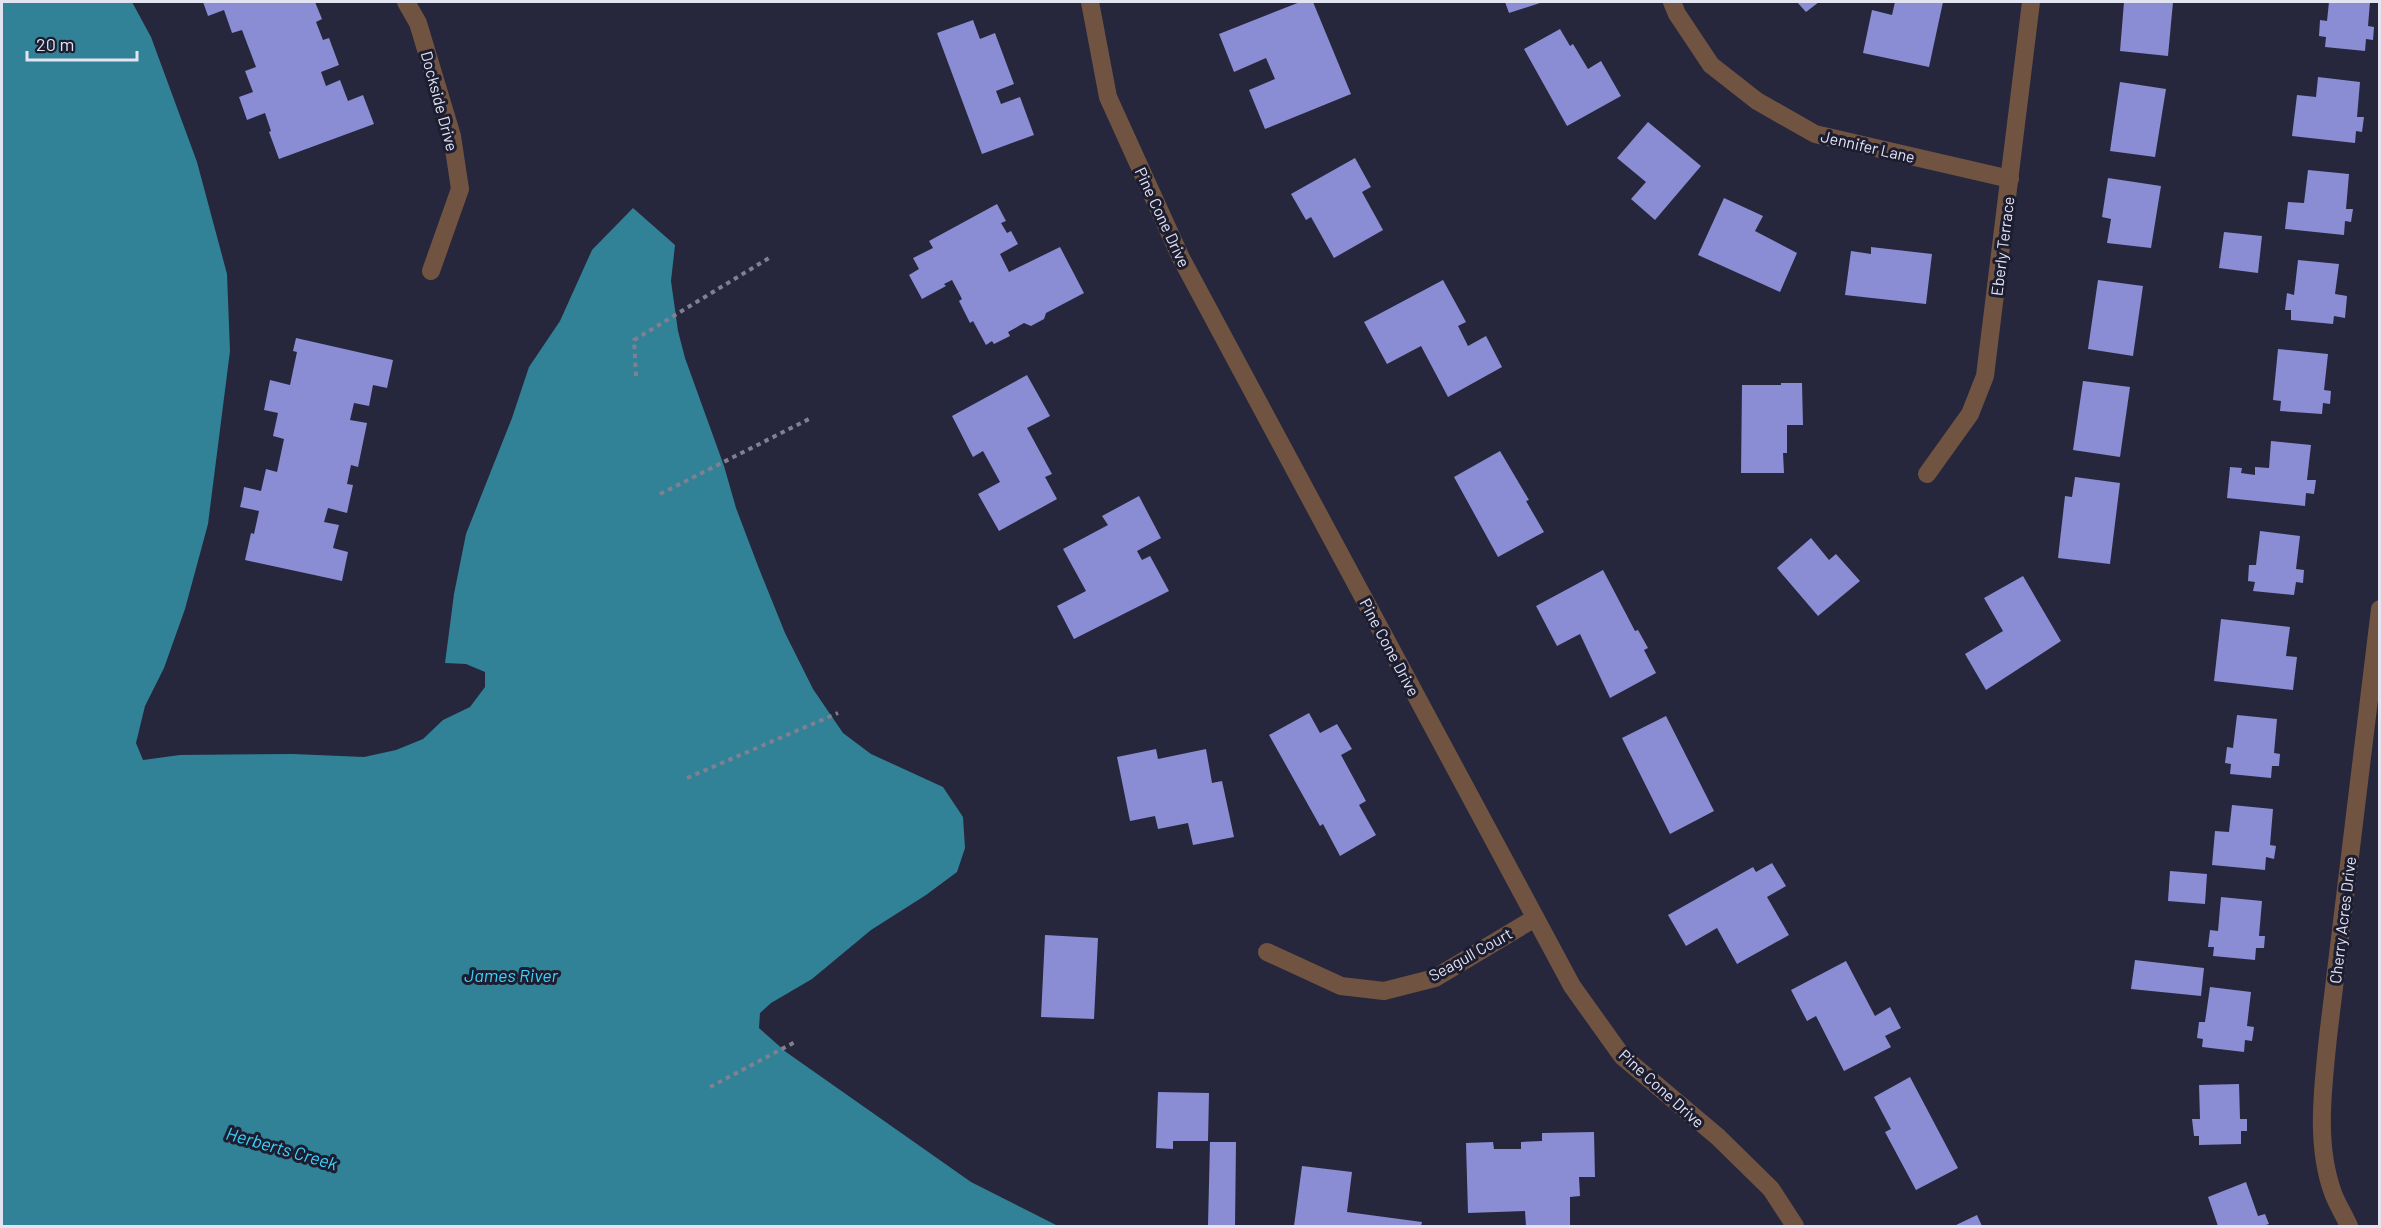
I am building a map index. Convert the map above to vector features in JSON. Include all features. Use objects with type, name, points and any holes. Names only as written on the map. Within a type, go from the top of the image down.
[{"type":"street","name":"Dockside Drive","points":[[406,2],[418,23],[452,136],[460,189],[431,271]]},
{"type":"street","name":"Pine Cone Drive","points":[[1090,2],[1108,97],[1180,258],[1572,986],[1622,1056],[1718,1137],[1771,1189],[1794,1227]]},
{"type":"street","name":"Jennifer Lane","points":[[1672,2],[1677,14],[1711,65],[1757,102],[1815,134],[2010,179]]},
{"type":"street","name":"Eberly Terrace","points":[[1927,474],[1970,414],[1985,376],[2031,2]]},
{"type":"street","name":"Cherry Acres Drive","points":[[2349,1227],[2333,1192],[2323,1149],[2323,1098],[2328,1037],[2379,609]]},
{"type":"street","name":"Seagull Court","points":[[1267,952],[1341,986],[1384,991],[1434,978],[1535,918]]},
{"type":"path","points":[[636,376],[634,340],[769,258]]},
{"type":"path","points":[[660,494],[811,418]]},
{"type":"path","points":[[687,778],[838,714]]},
{"type":"path","points":[[710,1087],[797,1041]]},
{"type":"water","name":"James River","points":[[2,2],[132,2],[151,37],[197,162],[227,274],[230,351],[208,524],[185,609],[164,668],[145,706],[136,743],[143,760],[180,755],[293,754],[364,757],[396,750],[423,739],[443,720],[470,707],[485,687],[485,672],[466,664],[445,663],[454,594],[466,534],[512,418],[529,367],[560,321],[592,250],[633,208],[675,245],[671,281],[678,331],[685,358],[758,566],[785,633],[813,689],[843,733],[871,754],[943,787],[963,817],[965,848],[957,872],[871,930],[812,979],[771,1003],[760,1013],[759,1028],[786,1052],[971,1182],[1058,1226],[2,1226]]},
{"type":"building","points":[[203,2],[315,2],[322,19],[316,22],[323,40],[329,38],[339,65],[321,72],[326,86],[340,80],[348,101],[363,95],[374,124],[279,159],[265,113],[247,120],[239,97],[253,92],[245,71],[256,67],[242,30],[232,33],[224,10],[208,16]]},
{"type":"building","points":[[1300,2],[1313,2],[1351,94],[1265,129],[1249,90],[1275,79],[1266,58],[1234,72],[1219,34]]},
{"type":"building","points":[[1505,2],[1543,2],[1509,13]]},
{"type":"building","points":[[1797,2],[1819,2],[1806,12]]},
{"type":"building","points":[[1895,2],[1943,2],[1929,67],[1863,53],[1872,10],[1892,15]]},
{"type":"building","points":[[2124,2],[2173,2],[2168,56],[2120,51]]},
{"type":"building","points":[[2329,2],[2370,2],[2368,26],[2374,27],[2373,40],[2366,39],[2365,51],[2325,47],[2326,37],[2319,36],[2320,20],[2327,21]]},
{"type":"building","points":[[973,20],[980,39],[995,33],[1014,84],[996,91],[1001,104],[1020,97],[1034,135],[982,154],[937,33]]},
{"type":"building","points":[[1560,29],[1570,46],[1573,44],[1588,69],[1601,61],[1621,96],[1567,126],[1524,49]]},
{"type":"building","points":[[2318,77],[2360,82],[2357,117],[2364,117],[2362,132],[2356,131],[2355,143],[2292,136],[2297,95],[2316,97]]},
{"type":"building","points":[[2120,82],[2166,89],[2155,157],[2110,151]]},
{"type":"building","points":[[1648,122],[1701,166],[1655,220],[1631,199],[1646,182],[1617,158]]},
{"type":"building","points":[[1355,158],[1371,187],[1362,192],[1383,230],[1334,258],[1311,217],[1306,220],[1291,194]]},
{"type":"building","points":[[2308,170],[2349,174],[2346,209],[2353,209],[2351,222],[2345,221],[2344,235],[2285,229],[2288,202],[2304,203]]},
{"type":"building","points":[[2108,178],[2161,186],[2151,248],[2107,243],[2111,219],[2102,217]]},
{"type":"building","points":[[1724,198],[1763,216],[1755,231],[1797,253],[1780,292],[1698,255]]},
{"type":"building","points":[[997,204],[1006,221],[1001,223],[1007,233],[1011,231],[1018,244],[1000,254],[1009,272],[1060,247],[1084,293],[1046,313],[1044,319],[1031,326],[1024,323],[1008,332],[1010,336],[994,344],[992,341],[986,345],[973,321],[970,323],[959,301],[962,299],[952,280],[944,284],[946,286],[922,299],[909,275],[919,269],[913,258],[933,248],[929,241]]},
{"type":"building","points":[[2224,232],[2262,236],[2258,273],[2219,268]]},
{"type":"building","points":[[1871,247],[1932,254],[1926,304],[1845,295],[1851,251],[1871,254]]},
{"type":"building","points":[[2298,260],[2339,264],[2335,294],[2347,296],[2345,318],[2334,316],[2333,324],[2291,320],[2291,310],[2285,310],[2287,293],[2294,295]]},
{"type":"building","points":[[1443,280],[1466,322],[1458,326],[1468,346],[1486,336],[1502,367],[1448,397],[1421,346],[1387,364],[1364,322]]},
{"type":"building","points":[[2098,280],[2143,286],[2133,356],[2088,349]]},
{"type":"building","points":[[296,338],[393,360],[387,388],[373,385],[369,406],[354,403],[350,420],[367,423],[358,467],[351,465],[347,484],[353,485],[347,513],[328,508],[324,522],[339,525],[333,548],[348,552],[342,581],[245,560],[259,511],[240,507],[244,487],[261,491],[266,469],[277,472],[284,439],[273,436],[278,413],[264,410],[270,380],[290,385],[297,352],[293,351]]},
{"type":"building","points":[[2278,349],[2328,354],[2324,390],[2331,391],[2330,404],[2323,403],[2322,414],[2280,411],[2281,401],[2273,400]]},
{"type":"building","points":[[1027,375],[1050,416],[1027,428],[1052,474],[1045,477],[1057,499],[999,531],[978,494],[1000,482],[983,451],[973,457],[952,416]]},
{"type":"building","points":[[2083,381],[2130,387],[2120,457],[2073,450]]},
{"type":"building","points":[[1781,383],[1802,383],[1803,425],[1787,425],[1787,453],[1783,453],[1784,473],[1741,473],[1742,385],[1781,385]]},
{"type":"building","points":[[2271,441],[2311,445],[2307,480],[2316,480],[2314,494],[2306,493],[2305,506],[2227,498],[2230,467],[2242,468],[2241,473],[2255,475],[2255,467],[2269,468]]},
{"type":"building","points":[[1500,451],[1529,500],[1526,501],[1544,532],[1498,557],[1454,477]]},
{"type":"building","points":[[2075,477],[2120,483],[2110,564],[2058,558],[2065,496],[2072,497]]},
{"type":"building","points":[[1139,496],[1161,538],[1137,551],[1142,560],[1150,556],[1169,591],[1074,639],[1057,606],[1086,591],[1063,549],[1108,525],[1102,516]]},
{"type":"building","points":[[2260,531],[2300,536],[2296,569],[2304,570],[2303,583],[2296,582],[2294,595],[2253,591],[2255,582],[2248,581],[2249,565],[2256,565]]},
{"type":"building","points":[[1811,538],[1829,560],[1836,554],[1860,581],[1818,616],[1777,568]]},
{"type":"building","points":[[1603,570],[1635,631],[1638,630],[1648,648],[1644,650],[1656,673],[1610,698],[1580,634],[1557,646],[1536,606]]},
{"type":"building","points":[[2023,576],[2061,641],[1986,690],[1965,654],[2003,631],[1984,598]]},
{"type":"building","points":[[2221,619],[2290,627],[2286,656],[2297,657],[2293,690],[2214,681]]},
{"type":"building","points":[[1309,713],[1320,733],[1337,724],[1352,749],[1341,755],[1366,801],[1359,805],[1376,835],[1340,856],[1323,824],[1320,826],[1269,735]]},
{"type":"building","points":[[2237,715],[2277,719],[2274,753],[2280,754],[2279,766],[2272,766],[2271,778],[2230,774],[2231,764],[2225,763],[2227,747],[2233,748]]},
{"type":"building","points":[[1666,716],[1714,811],[1670,834],[1622,738]]},
{"type":"building","points":[[1156,749],[1158,759],[1206,749],[1212,783],[1222,781],[1234,837],[1193,845],[1188,823],[1158,829],[1155,816],[1130,821],[1117,757]]},
{"type":"building","points":[[2232,805],[2273,809],[2270,845],[2276,846],[2274,859],[2266,857],[2265,870],[2212,865],[2215,831],[2229,832]]},
{"type":"building","points":[[1772,863],[1786,886],[1767,897],[1789,935],[1737,964],[1717,928],[1686,946],[1668,915],[1753,867],[1756,872]]},
{"type":"building","points":[[2170,871],[2207,874],[2205,904],[2168,901]]},
{"type":"building","points":[[2221,897],[2262,901],[2259,936],[2265,936],[2264,948],[2256,948],[2255,960],[2213,956],[2214,947],[2208,947],[2210,930],[2218,931]]},
{"type":"building","points":[[1045,935],[1098,938],[1094,1019],[1041,1017]]},
{"type":"building","points":[[2135,960],[2204,968],[2201,996],[2131,989]]},
{"type":"building","points":[[1846,961],[1875,1016],[1890,1007],[1901,1028],[1885,1036],[1891,1047],[1844,1071],[1816,1016],[1807,1021],[1791,990]]},
{"type":"building","points":[[2210,987],[2251,992],[2247,1026],[2254,1027],[2252,1041],[2245,1040],[2244,1052],[2202,1047],[2203,1039],[2197,1038],[2199,1022],[2205,1022]]},
{"type":"building","points":[[1910,1077],[1958,1168],[1916,1190],[1885,1132],[1891,1129],[1874,1097]]},
{"type":"building","points":[[2239,1084],[2240,1119],[2247,1119],[2247,1131],[2241,1131],[2241,1144],[2199,1145],[2199,1136],[2194,1136],[2192,1119],[2200,1119],[2199,1085]]},
{"type":"building","points":[[1158,1092],[1209,1093],[1208,1141],[1173,1141],[1173,1149],[1156,1148]]},
{"type":"building","points":[[1594,1132],[1595,1177],[1579,1177],[1580,1196],[1570,1197],[1570,1226],[1526,1226],[1525,1211],[1468,1213],[1466,1143],[1493,1142],[1494,1149],[1521,1149],[1521,1142],[1542,1141],[1542,1133]]},
{"type":"building","points":[[1210,1142],[1236,1142],[1235,1226],[1208,1225]]},
{"type":"building","points":[[1302,1166],[1352,1172],[1347,1212],[1422,1222],[1421,1226],[1294,1226]]},
{"type":"building","points":[[2246,1182],[2258,1216],[2265,1214],[2269,1224],[2218,1226],[2208,1197]]},
{"type":"building","points":[[1977,1215],[1982,1226],[1954,1226]]},
{"type":"water label","name":"Herberts Creek","points":[[282,1148]]}]
